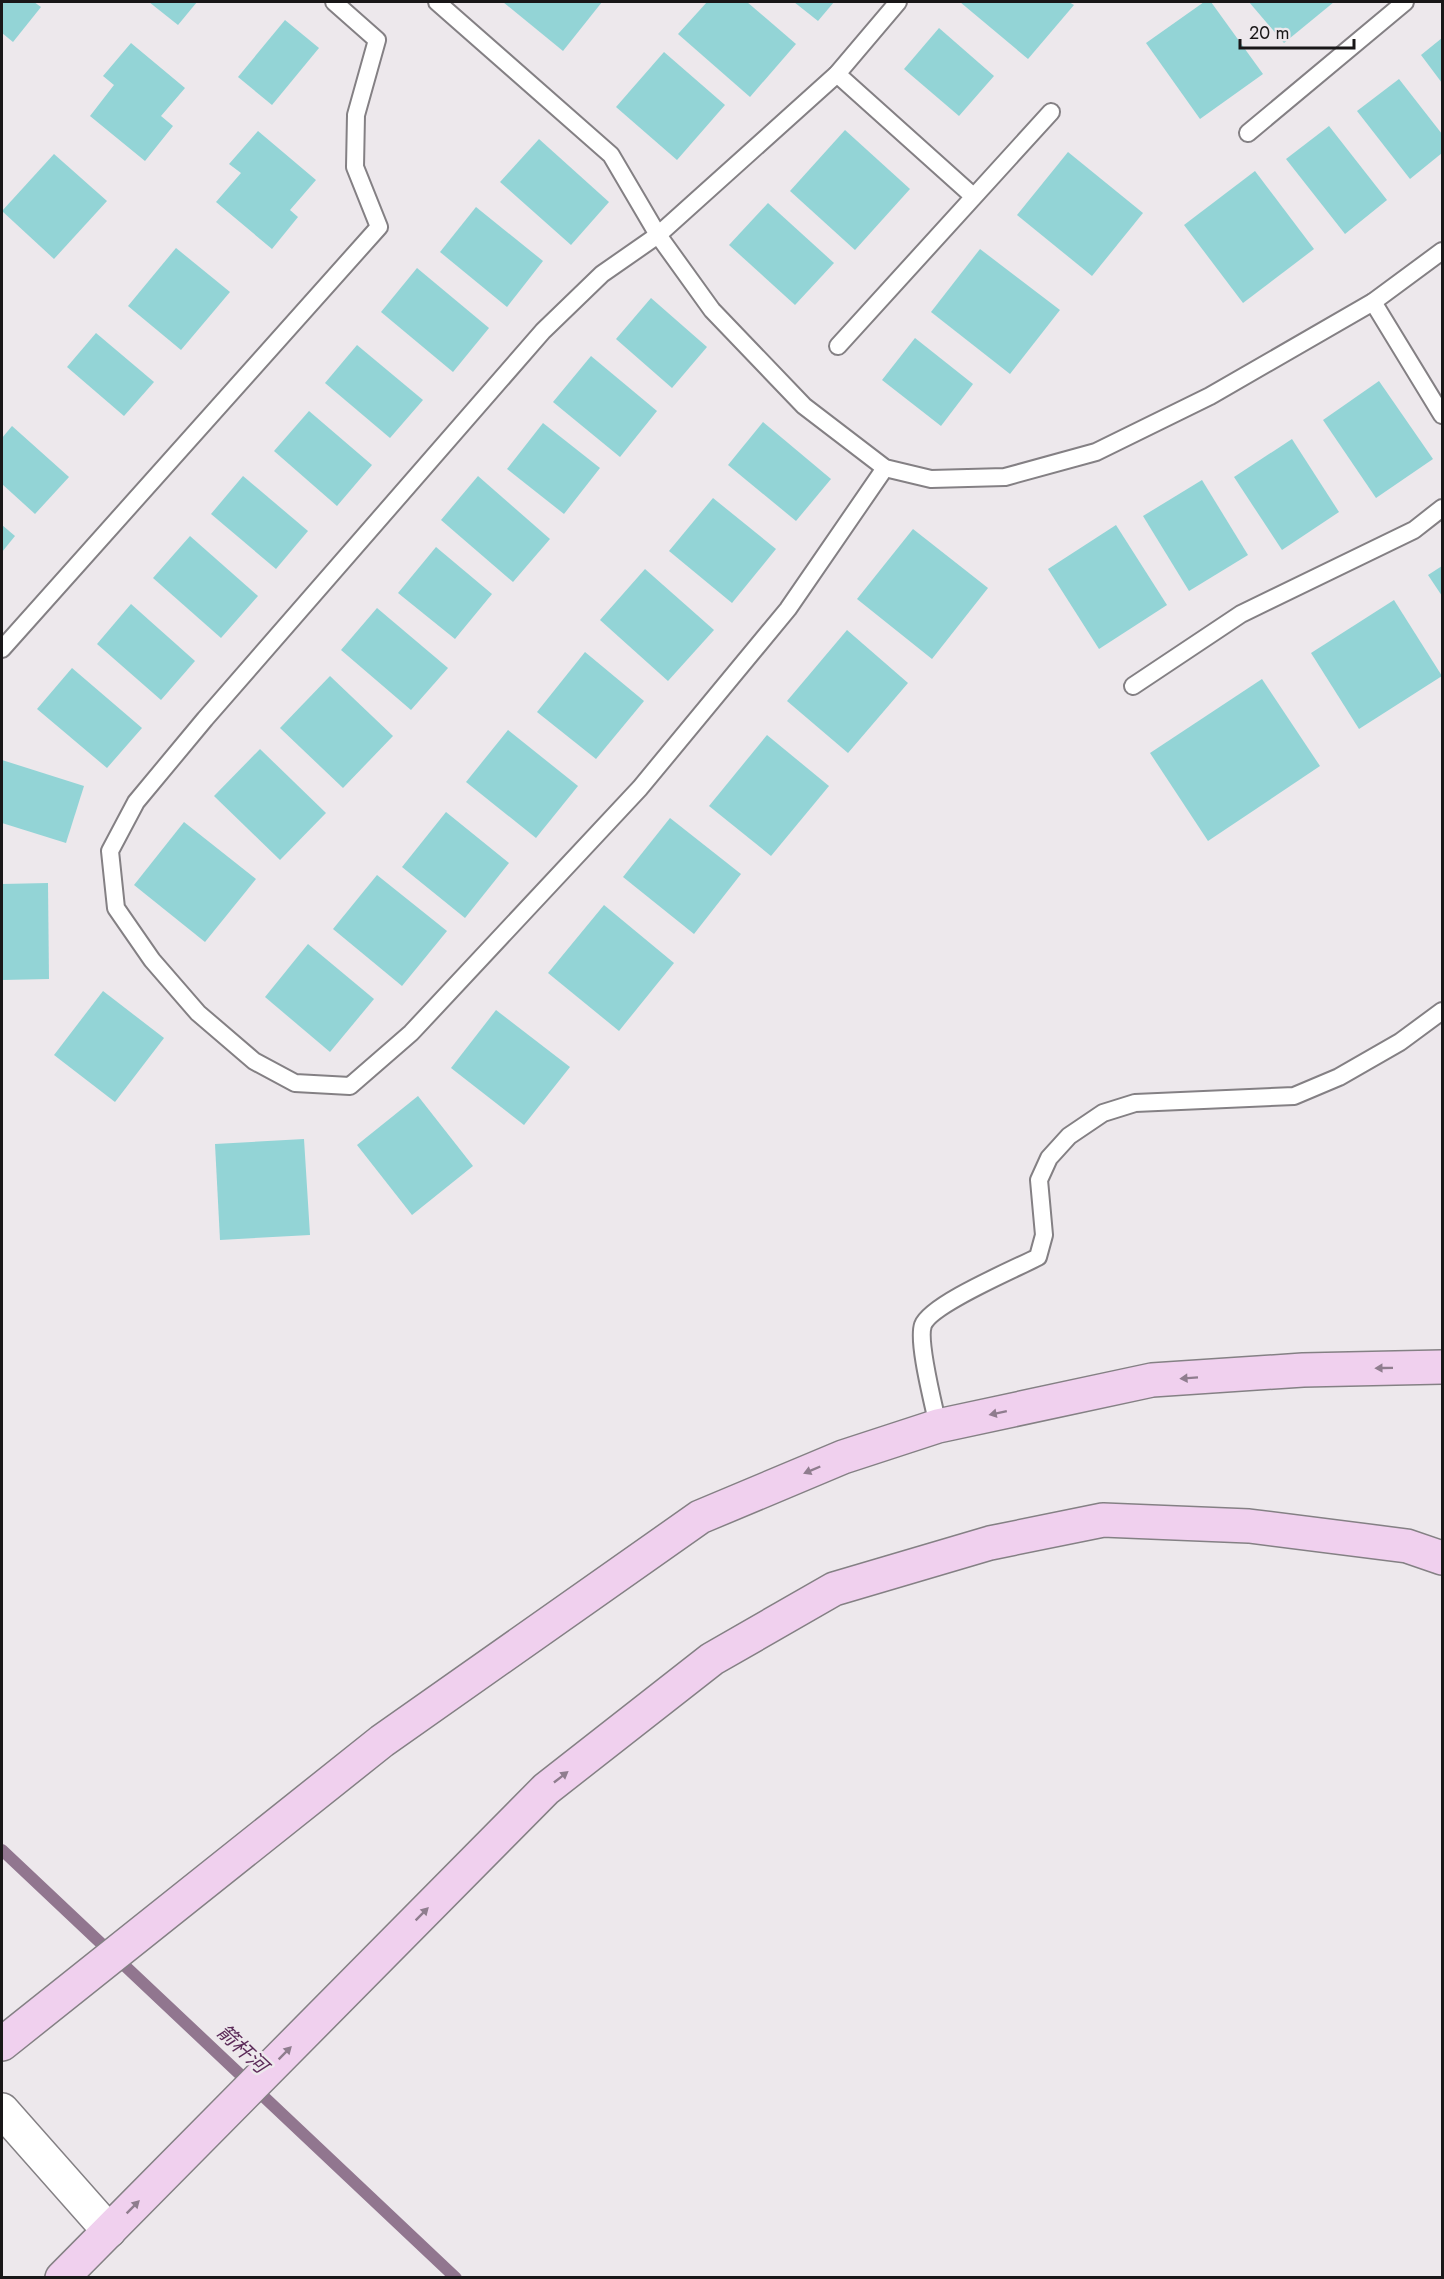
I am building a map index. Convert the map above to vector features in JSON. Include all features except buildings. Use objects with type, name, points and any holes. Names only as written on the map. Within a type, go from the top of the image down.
[{"type":"main road","points":[[2,2044],[382,1741],[700,1517],[843,1457],[938,1426],[1152,1380],[1303,1370],[1443,1367]]},
{"type":"main road","points":[[62,2277],[546,1789],[712,1659],[834,1589],[990,1543],[1103,1520],[1249,1526],[1407,1546],[1443,1558]]},
{"type":"street","points":[[2,2110],[109,2231]]},
{"type":"lane","points":[[2,649],[379,227],[355,167],[356,115],[377,40],[334,2]]},
{"type":"lane","points":[[437,2],[610,155],[658,235],[712,310],[804,406],[885,468],[931,479],[1005,477],[1096,452],[1210,396],[1373,302],[1443,251]]},
{"type":"lane","points":[[885,468],[788,609],[640,788],[411,1033],[350,1086],[295,1083],[254,1061],[198,1013],[152,960],[117,908],[110,851],[136,802],[212,710],[543,331],[602,274],[658,235],[837,74],[897,2]]},
{"type":"lane","points":[[1248,133],[1405,2]]},
{"type":"lane","points":[[837,74],[972,196]]},
{"type":"lane","points":[[838,346],[972,196],[1051,112]]},
{"type":"lane","points":[[1373,302],[1443,415]]},
{"type":"lane","points":[[1133,686],[1241,615],[1414,530],[1443,508]]},
{"type":"lane","points":[[938,1426],[922,1341],[923,1324],[939,1307],[1038,1257],[1044,1235],[1039,1180],[1048,1158],[1069,1136],[1102,1113],[1135,1103],[1294,1095],[1339,1077],[1400,1042],[1443,1011]]},
{"type":"waterway","name":"箭杆河","points":[[2,1850],[456,2278]]}]
